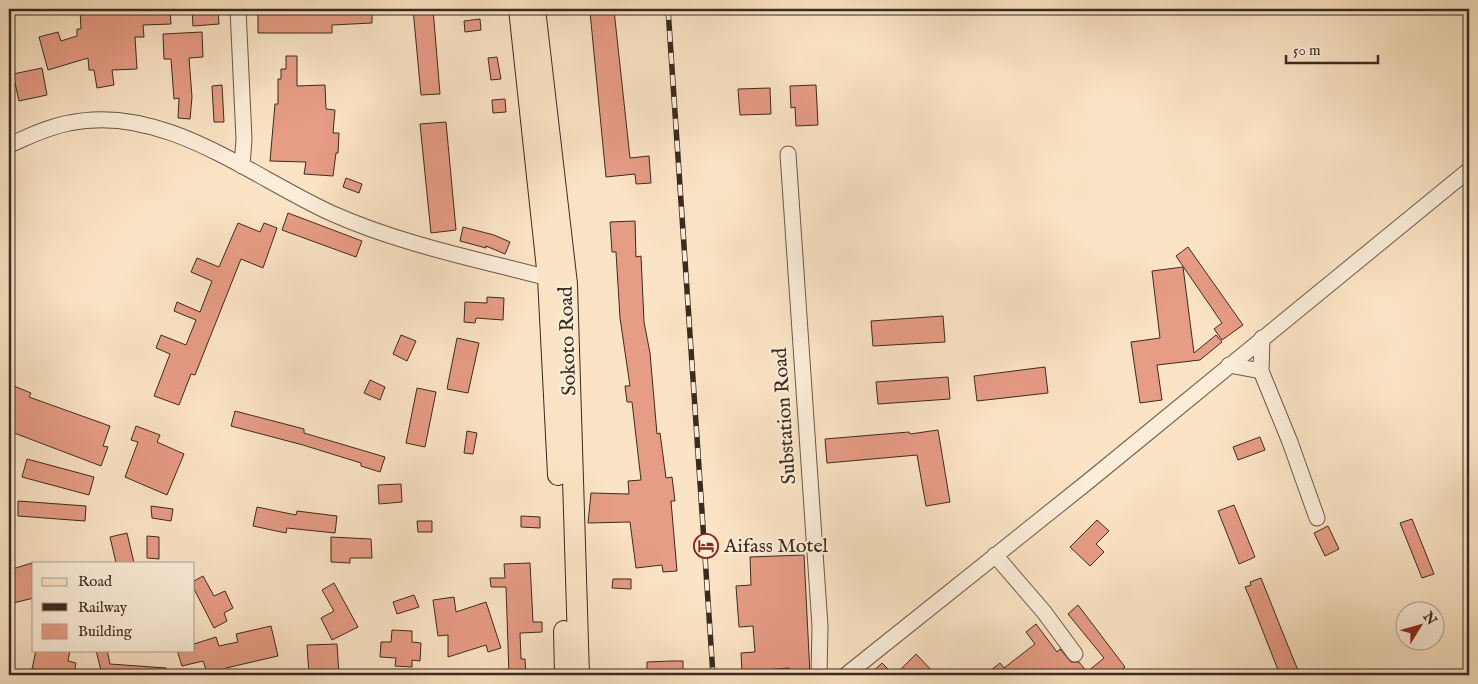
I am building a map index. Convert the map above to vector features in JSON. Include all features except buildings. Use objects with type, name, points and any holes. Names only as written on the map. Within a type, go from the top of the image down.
[{"type":"main road","name":"Sokoto Road","points":[[519,9],[548,278],[560,516],[565,675]]},
{"type":"main road","name":"Sokoto Road","points":[[534,9],[567,284],[579,675]]},
{"type":"street","points":[[238,9],[244,139],[242,166]]},
{"type":"street","points":[[9,146],[41,131],[69,123],[106,119],[142,124],[202,145],[331,213],[390,236],[548,278]]},
{"type":"street","name":"Substation Road","points":[[788,154],[820,626],[819,675]]},
{"type":"street","points":[[846,675],[1469,170]]},
{"type":"street","points":[[1262,338],[1261,371],[1290,442],[1317,518]]},
{"type":"street","points":[[1229,365],[1261,371]]},
{"type":"street","points":[[995,555],[1044,612],[1075,654]]},
{"type":"railway","points":[[668,9],[713,675]]},
{"type":"place","name":"Aifass Motel","points":[[706,546]]}]
